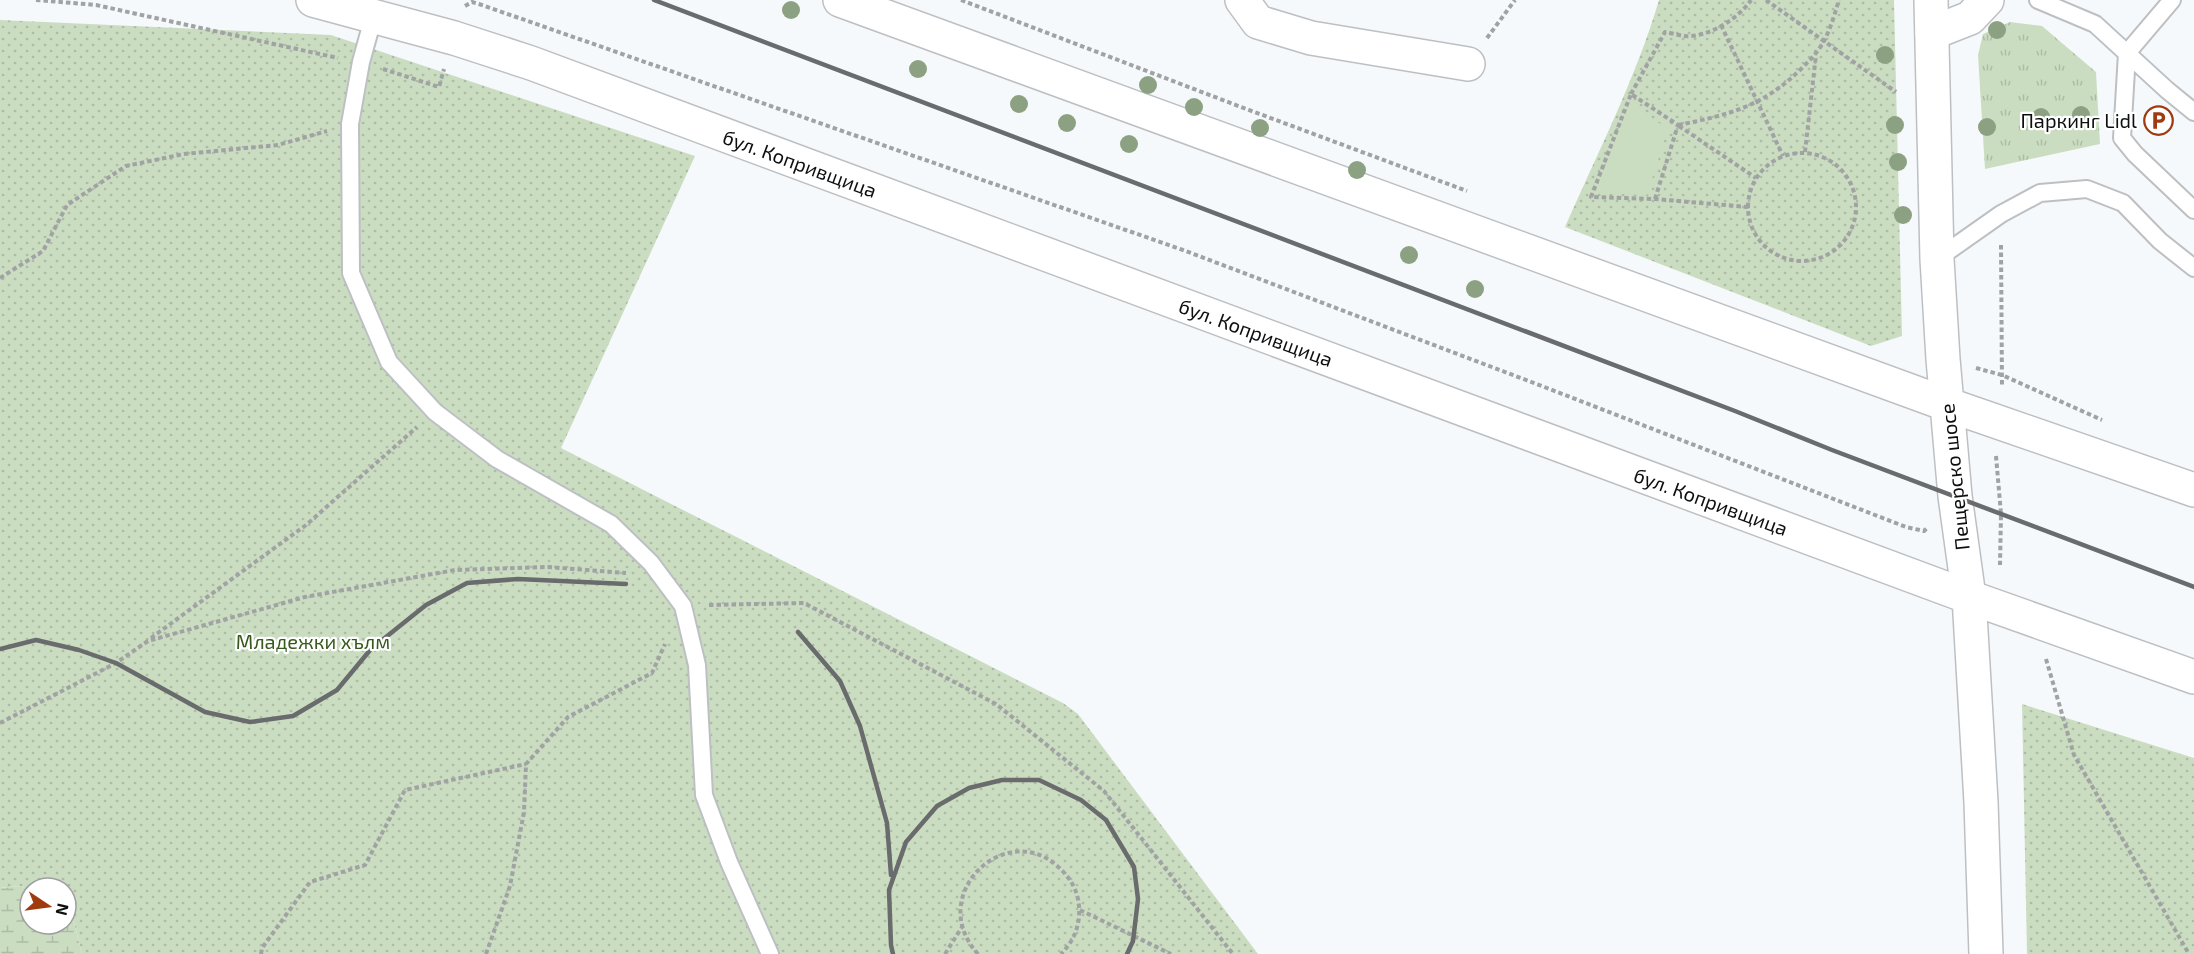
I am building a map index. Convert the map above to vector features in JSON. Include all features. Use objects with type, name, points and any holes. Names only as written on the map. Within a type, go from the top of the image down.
[{"type":"main road","name":"бул. Копривщица","points":[[313,0],[454,38],[531,63],[1969,597],[2194,677]]},
{"type":"main road","points":[[840,0],[1946,404],[2194,490]]},
{"type":"main road","points":[[1242,0],[1258,22],[1311,38],[1468,64]]},
{"type":"main road","name":"Пещерско шосе","points":[[1931,0],[1937,259],[1946,404],[1955,496],[1969,597],[1981,802],[1986,954]]},
{"type":"main road","points":[[1932,33],[1970,18],[1987,0]]},
{"type":"lane","points":[[2038,0],[2095,24],[2167,90],[2194,111]]},
{"type":"lane","points":[[2172,0],[2127,53],[2122,138],[2135,154],[2194,210]]},
{"type":"lane","points":[[374,15],[361,62],[350,124],[351,273],[389,362],[435,412],[497,459],[611,524],[651,563],[683,606],[697,665],[704,795],[729,862],[770,954]]},
{"type":"lane","points":[[1937,259],[2001,214],[2040,193],[2087,189],[2123,203],[2160,240],[2194,268]]},
{"type":"path","points":[[36,0],[96,6],[361,62],[439,87],[454,38]]},
{"type":"path","points":[[1468,64],[1515,0]]},
{"type":"path","points":[[1748,207],[1655,199],[1591,197],[1631,94],[1665,32],[1685,36],[1703,34],[1721,25],[1745,8],[1751,0]]},
{"type":"path","points":[[1766,0],[1896,92]]},
{"type":"path","points":[[1678,125],[1719,117],[1756,103],[1786,84],[1816,54],[1824,41],[1839,0]]},
{"type":"path","points":[[479,4],[1183,250],[1906,527],[1924,531],[1929,525]]},
{"type":"path","points":[[1721,25],[1783,156]]},
{"type":"path","points":[[1805,152],[1816,54]]},
{"type":"path","points":[[1631,94],[1756,178]]},
{"type":"path","points":[[0,278],[43,251],[67,205],[126,166],[184,154],[278,145],[350,124]]},
{"type":"path","points":[[1655,199],[1678,125]]},
{"type":"path","points":[[1805,152],[1821,156],[1836,164],[1847,176],[1855,192],[1857,209],[1854,225],[1846,240],[1833,252],[1818,259],[1801,262],[1785,259],[1770,251],[1758,239],[1750,224],[1748,207],[1750,192],[1756,178],[1769,163],[1783,156],[1805,152]]},
{"type":"path","points":[[2001,214],[2002,387]]},
{"type":"path","points":[[0,723],[7,717],[116,663],[306,525],[435,412]]},
{"type":"path","points":[[1996,452],[2001,514],[2000,572]]},
{"type":"path","points":[[148,640],[305,597],[455,570],[548,567],[626,573],[636,579]]},
{"type":"path","points":[[261,954],[262,948],[310,882],[365,865],[405,790],[526,764],[568,717],[652,673],[683,606],[804,603],[996,704],[1104,791],[1233,954]]},
{"type":"path","points":[[2035,621],[2074,755],[2189,954]]},
{"type":"path","points":[[486,954],[512,875],[524,812],[526,764]]},
{"type":"path","points":[[978,954],[970,945],[962,927],[960,907],[966,887],[976,871],[992,859],[1012,853],[1032,853],[1050,860],[1066,873],[1076,890],[1080,910],[1077,930],[1062,954]]},
{"type":"path","points":[[1080,910],[1171,954]]},
{"type":"path","points":[[945,954],[962,927]]},
{"type":"green space","points":[[1659,0],[1894,0],[1902,336],[1871,346],[1565,227],[1628,86]]},
{"type":"green space","name":"Младежки хълм","points":[[0,20],[331,35],[695,156],[561,448],[1063,703],[1078,714],[1258,954],[82,954],[78,936],[78,876],[18,876],[18,886],[0,888]]},
{"type":"green space","points":[[2010,22],[2042,26],[2096,72],[2100,144],[1985,169],[1978,55],[1983,34]]},
{"type":"green space","points":[[1629,103],[1668,129],[1647,195],[1595,193]]},
{"type":"green space","points":[[2022,704],[2194,758],[2194,954],[2027,954]]},
{"type":"green space","points":[[18,886],[18,936],[78,936],[82,954],[0,954],[0,888]]},
{"type":"railway","points":[[654,0],[2194,587]]},
{"type":"railway","points":[[0,649],[36,640],[79,650],[116,663],[205,712],[250,722],[293,716],[337,690],[371,649],[426,605],[467,583],[518,579],[626,584]]},
{"type":"railway","points":[[798,632],[840,681],[860,726],[887,823],[891,875]]},
{"type":"railway","points":[[893,954],[889,890],[906,842],[937,806],[969,788],[1002,780],[1039,780],[1081,800],[1106,820],[1134,867],[1138,899],[1133,941],[1127,954]]},
{"type":"place","name":"Паркинг Lidl","points":[[2158,120]]}]
